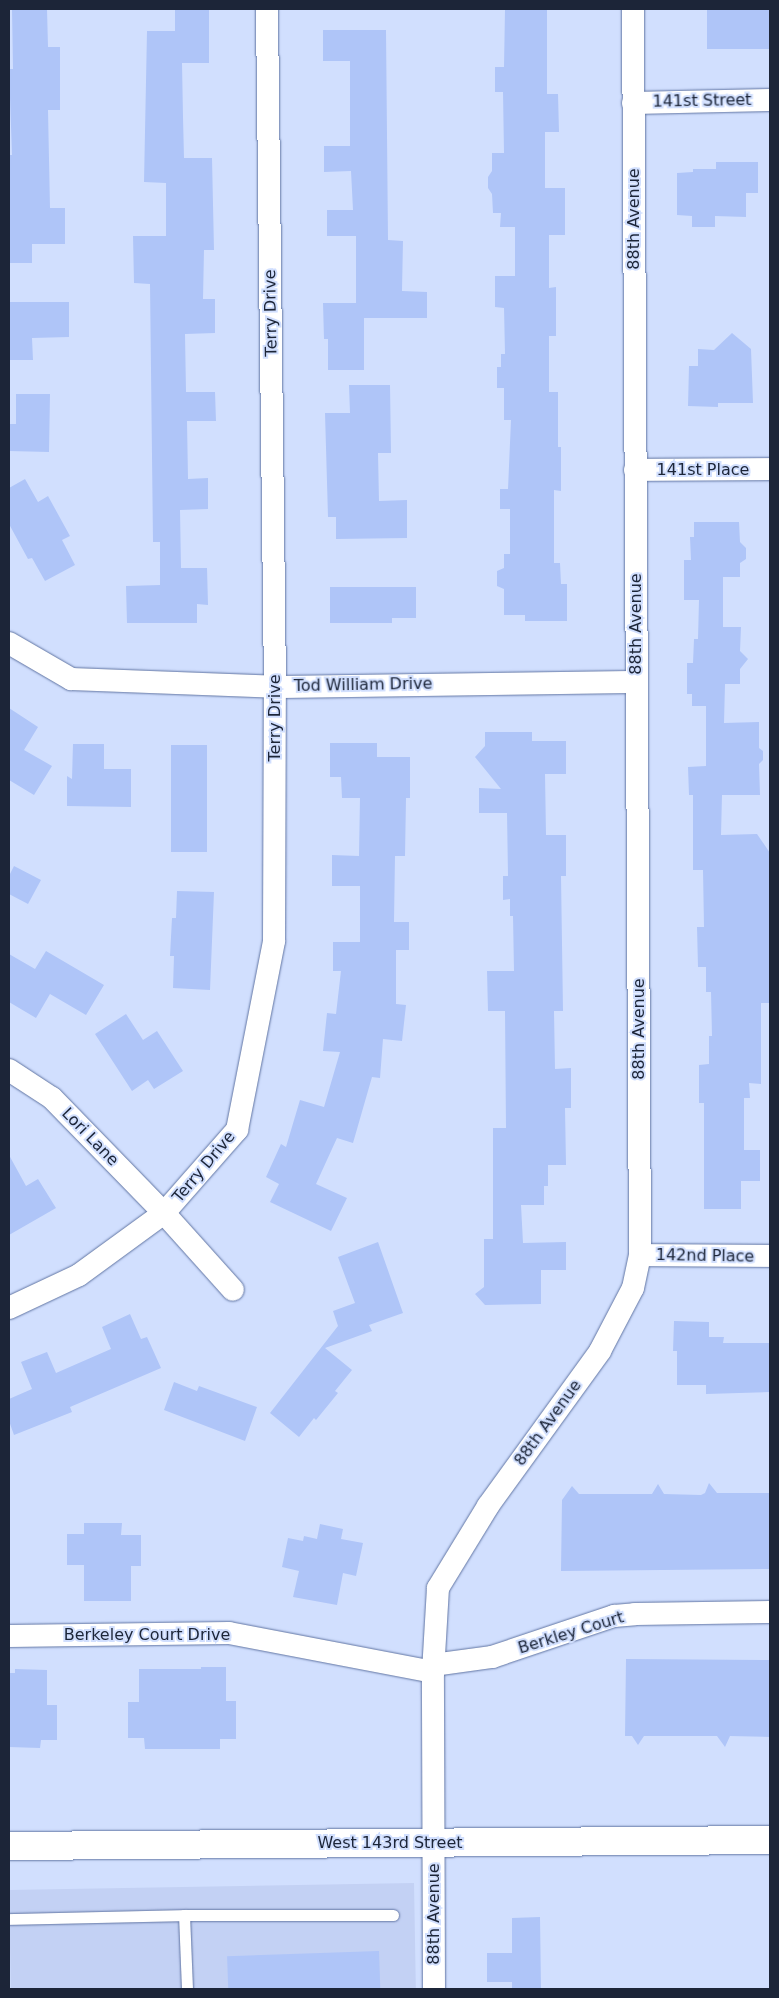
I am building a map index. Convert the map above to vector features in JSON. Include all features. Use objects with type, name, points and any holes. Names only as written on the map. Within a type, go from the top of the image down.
[{"type":"main road","name":"West 143rd Street","points":[[9,1846],[770,1840]]},
{"type":"street","name":"Terry Drive","points":[[9,1308],[80,1275],[164,1213],[237,1130],[274,941],[275,687],[267,9]]},
{"type":"street","name":"88th Avenue","points":[[434,1989],[433,1668],[438,1588],[488,1506],[600,1351],[633,1288],[640,1255],[633,9]]},
{"type":"street","name":"141st Street","points":[[633,103],[770,100]]},
{"type":"street","name":"141st Place","points":[[635,470],[770,469]]},
{"type":"street","name":"Tod William Drive","points":[[9,643],[71,680],[275,687],[637,682]]},
{"type":"street","name":"Lori Lane","points":[[9,1070],[52,1098],[164,1213],[233,1290]]},
{"type":"street","name":"142nd Place","points":[[640,1255],[770,1256]]},
{"type":"street","name":"Berkley Court","points":[[433,1668],[492,1658],[614,1616],[770,1612]]},
{"type":"street","name":"Berkeley Court Drive","points":[[9,1636],[229,1633],[433,1668]]},
{"type":"lane","points":[[184,1915],[187,1989]]},
{"type":"lane","points":[[9,1919],[184,1915],[393,1915]]},
{"type":"shaded area","points":[[414,1883],[416,1989],[11,1989],[9,1890]]},
{"type":"building","points":[[12,9],[47,9],[48,47],[60,47],[60,110],[48,110],[50,208],[65,208],[65,244],[32,244],[32,263],[9,263],[9,155],[12,155],[9,69],[13,69]]},
{"type":"building","points":[[175,9],[209,9],[209,63],[182,63],[184,158],[212,158],[214,250],[204,250],[203,299],[215,299],[215,333],[185,334],[186,392],[215,392],[216,421],[187,421],[188,479],[208,478],[208,509],[180,510],[181,568],[207,568],[208,605],[197,604],[197,623],[127,623],[126,586],[160,585],[160,542],[153,542],[150,284],[134,283],[133,236],[166,236],[166,183],[144,182],[147,31],[175,31]]},
{"type":"building","points":[[505,9],[547,9],[547,94],[558,94],[559,132],[545,132],[545,188],[565,188],[565,235],[549,235],[549,288],[556,287],[556,336],[549,336],[549,392],[558,392],[558,447],[561,447],[561,491],[554,490],[554,563],[560,563],[561,584],[567,584],[567,621],[525,621],[525,615],[504,615],[504,589],[497,586],[497,571],[504,568],[504,554],[510,554],[510,509],[500,509],[500,489],[508,489],[511,420],[504,420],[504,388],[497,388],[497,367],[501,367],[501,354],[505,354],[504,308],[495,307],[495,276],[515,276],[515,227],[500,227],[501,213],[493,213],[492,194],[488,188],[488,177],[492,171],[492,153],[504,153],[503,92],[495,92],[495,67],[504,67]]},
{"type":"building","points":[[707,9],[770,9],[770,49],[707,49]]},
{"type":"building","points":[[323,30],[386,30],[388,240],[403,241],[402,291],[427,292],[427,318],[364,318],[364,370],[328,370],[328,339],[324,339],[323,303],[356,303],[356,236],[327,236],[327,210],[353,210],[351,171],[324,172],[324,146],[350,146],[350,61],[323,61]]},
{"type":"building","points":[[716,162],[758,162],[758,193],[746,193],[746,217],[715,216],[715,227],[692,227],[692,216],[677,215],[677,173],[693,172],[693,169],[716,169]]},
{"type":"building","points":[[9,302],[69,302],[69,337],[32,338],[33,360],[9,360]]},
{"type":"building","points":[[732,333],[751,349],[753,403],[718,403],[718,407],[688,406],[689,366],[698,366],[698,349],[714,350]]},
{"type":"building","points":[[349,385],[390,385],[391,453],[378,453],[379,501],[407,500],[407,538],[336,539],[336,517],[328,517],[325,413],[350,413]]},
{"type":"building","points":[[16,394],[50,394],[49,452],[9,451],[9,424],[16,424]]},
{"type":"building","points":[[25,479],[38,502],[48,496],[70,536],[62,540],[75,565],[45,581],[32,558],[28,559],[9,524],[9,488]]},
{"type":"building","points":[[694,522],[739,522],[740,542],[746,548],[746,559],[740,563],[740,577],[723,577],[723,627],[741,627],[740,651],[748,659],[740,669],[740,684],[725,684],[724,723],[759,722],[759,748],[763,751],[763,760],[759,764],[760,795],[722,795],[721,835],[757,834],[770,853],[770,1003],[761,1003],[761,1084],[749,1083],[750,1098],[744,1098],[744,1150],[760,1150],[760,1181],[741,1181],[741,1209],[704,1209],[704,1103],[699,1103],[699,1065],[709,1064],[709,1036],[712,1036],[711,992],[706,992],[706,967],[698,967],[697,927],[704,927],[703,870],[693,870],[693,795],[689,795],[688,767],[706,766],[706,706],[692,706],[692,694],[687,694],[687,663],[693,663],[694,639],[698,639],[699,600],[684,600],[684,560],[691,560],[690,537],[694,537]]},
{"type":"building","points":[[330,587],[416,587],[416,618],[392,618],[392,623],[330,623]]},
{"type":"building","points":[[9,708],[38,727],[24,750],[52,766],[34,795],[9,780]]},
{"type":"building","points":[[485,732],[532,732],[532,741],[566,741],[566,774],[545,774],[546,835],[566,835],[566,876],[561,876],[563,1011],[554,1011],[555,1069],[571,1068],[571,1108],[565,1108],[566,1165],[548,1165],[548,1186],[544,1186],[544,1205],[521,1205],[523,1243],[566,1242],[566,1270],[541,1270],[541,1304],[485,1305],[475,1294],[484,1287],[484,1239],[493,1239],[493,1128],[506,1128],[505,1011],[488,1011],[487,971],[514,971],[513,916],[510,916],[510,899],[503,900],[503,876],[508,876],[507,813],[479,813],[479,788],[501,789],[475,757],[485,746]]},
{"type":"building","points":[[330,743],[377,743],[377,757],[410,757],[410,798],[406,798],[405,856],[395,856],[394,922],[409,922],[409,950],[396,950],[396,1004],[406,1005],[402,1041],[383,1039],[380,1078],[372,1077],[353,1143],[337,1138],[316,1184],[347,1198],[331,1231],[270,1202],[279,1184],[266,1177],[281,1144],[286,1147],[300,1100],[324,1107],[340,1052],[323,1051],[327,1013],[336,1014],[341,971],[333,971],[333,942],[360,942],[360,886],[332,886],[332,855],[359,856],[360,798],[342,798],[341,777],[330,777]]},
{"type":"building","points":[[73,744],[104,744],[104,769],[131,769],[131,807],[67,806],[67,776],[72,779]]},
{"type":"building","points":[[171,745],[207,745],[207,852],[171,852]]},
{"type":"building","points":[[14,866],[41,880],[28,904],[9,894],[9,876]]},
{"type":"building","points":[[177,891],[214,892],[210,990],[173,988],[174,956],[170,956],[172,918],[176,918]]},
{"type":"building","points":[[46,951],[104,985],[86,1015],[50,994],[36,1018],[9,1002],[9,954],[35,969]]},
{"type":"building","points":[[126,1014],[143,1040],[157,1031],[183,1071],[154,1089],[148,1080],[132,1091],[95,1034]]},
{"type":"building","points":[[9,1155],[26,1186],[38,1179],[56,1208],[9,1235]]},
{"type":"building","points":[[378,1242],[403,1313],[369,1325],[372,1331],[325,1348],[352,1370],[335,1391],[338,1393],[299,1437],[270,1413],[338,1326],[333,1311],[355,1303],[338,1257]]},
{"type":"building","points":[[130,1314],[141,1339],[147,1337],[161,1368],[70,1407],[72,1412],[14,1435],[9,1421],[9,1399],[32,1389],[21,1362],[47,1352],[56,1373],[111,1349],[102,1327]]},
{"type":"building","points":[[674,1321],[709,1322],[709,1337],[724,1337],[723,1343],[770,1343],[770,1392],[706,1394],[706,1385],[677,1385],[677,1351],[673,1351]]},
{"type":"building","points":[[174,1382],[197,1391],[199,1386],[257,1407],[245,1441],[164,1410]]},
{"type":"building","points":[[709,1483],[717,1493],[770,1493],[770,1569],[561,1571],[562,1500],[572,1486],[579,1494],[652,1494],[658,1484],[664,1494],[701,1495],[705,1493]]},
{"type":"building","points":[[84,1523],[122,1523],[121,1535],[141,1535],[141,1566],[131,1566],[131,1601],[84,1601],[84,1565],[67,1565],[67,1534],[84,1534]]},
{"type":"building","points":[[320,1524],[343,1529],[341,1539],[363,1543],[356,1576],[343,1573],[337,1605],[293,1597],[299,1571],[282,1567],[288,1538],[303,1541],[304,1536],[317,1539]]},
{"type":"building","points":[[626,1659],[770,1660],[770,1737],[730,1736],[725,1747],[717,1736],[644,1736],[638,1745],[632,1736],[625,1736]]},
{"type":"building","points":[[201,1667],[226,1667],[226,1701],[236,1701],[236,1739],[220,1739],[220,1749],[145,1749],[144,1738],[128,1738],[128,1702],[139,1702],[139,1669],[201,1669]]},
{"type":"building","points":[[15,1669],[47,1670],[47,1705],[57,1705],[57,1740],[41,1740],[40,1748],[9,1747],[9,1673],[15,1673]]},
{"type":"building","points":[[540,1917],[541,1989],[512,1989],[512,1982],[487,1982],[487,1953],[512,1953],[512,1918]]},
{"type":"building","points":[[379,1951],[380,1989],[228,1989],[227,1956]]}]
